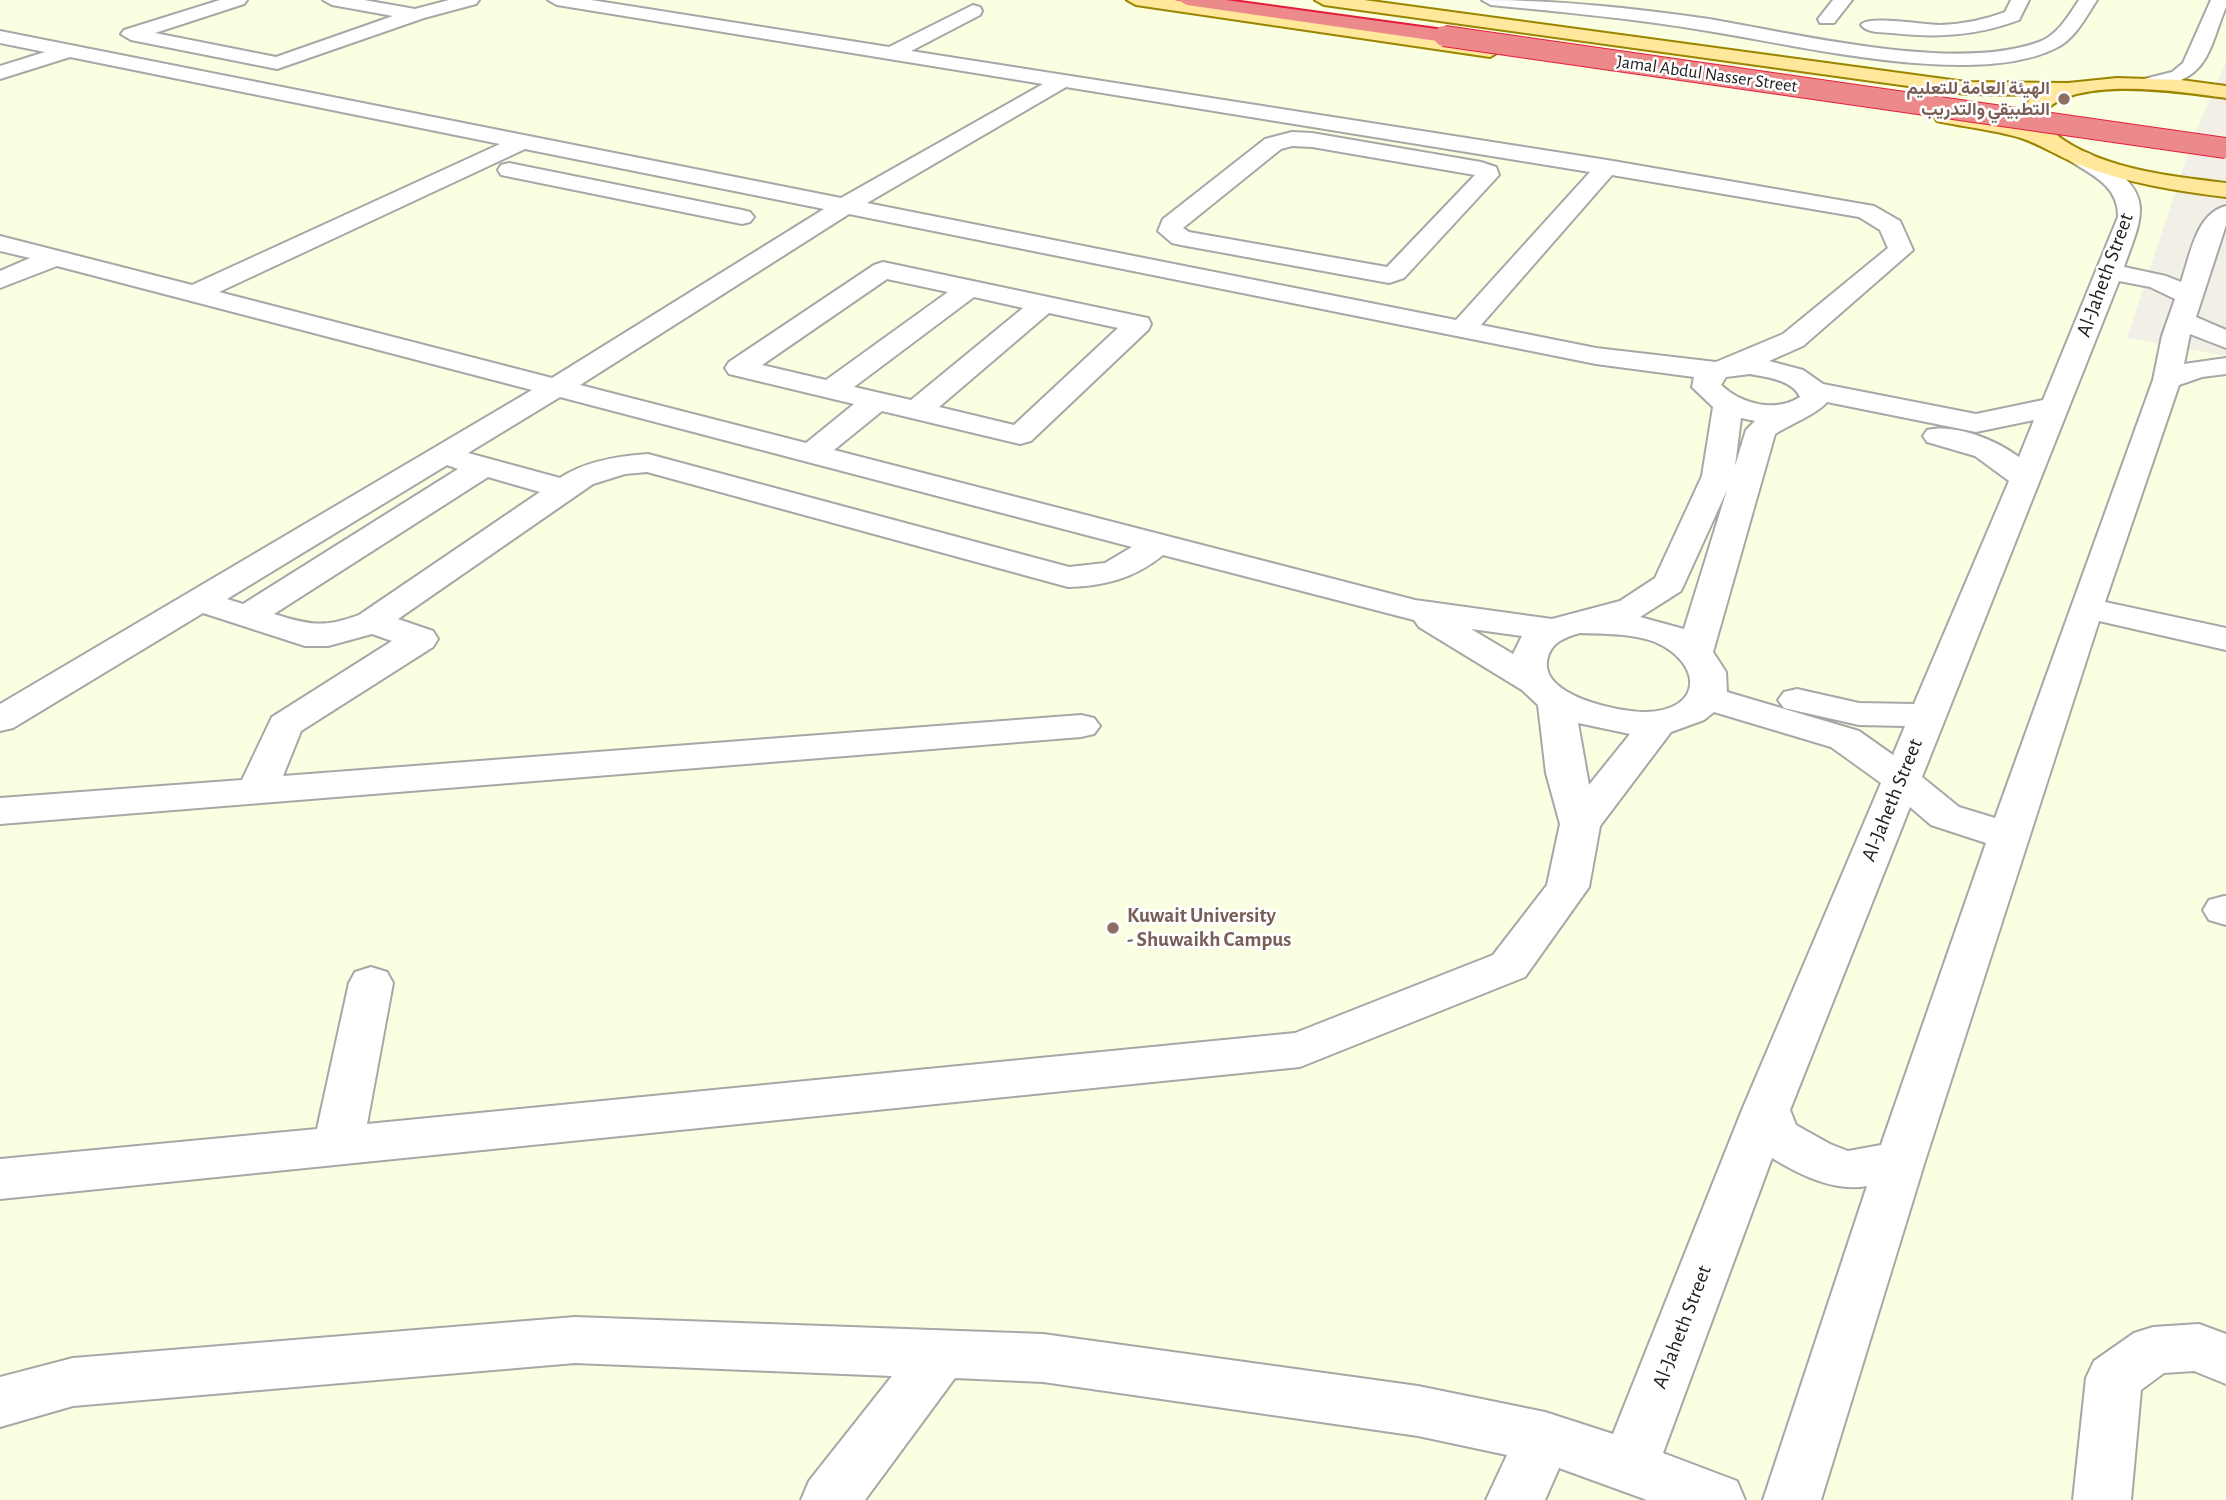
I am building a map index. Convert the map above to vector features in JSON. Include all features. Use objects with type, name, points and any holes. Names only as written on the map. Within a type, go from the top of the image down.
[{"type":"highway","name":"Jamal Abdul Nasser Street","points":[[1187,0],[2226,148]]},
{"type":"highway","name":"Jamal Abdul Nasser Street","points":[[1270,0],[2226,133]]},
{"type":"main road","points":[[1136,0],[1978,121],[2024,132],[2149,178],[2226,190]]},
{"type":"main road","points":[[1324,0],[1966,88],[2067,89],[2147,84],[2226,92]]},
{"type":"main road","points":[[1554,32],[1585,25],[1583,18],[1559,6]]},
{"type":"main road","points":[[1627,42],[1610,35],[1607,27],[1616,22],[1642,17]]},
{"type":"main road","points":[[2064,148],[2032,125],[2029,118],[2030,110],[2042,98],[2067,89]]},
{"type":"street","points":[[0,73],[136,36],[238,0]]},
{"type":"street","points":[[332,0],[422,13],[452,0]]},
{"type":"street","points":[[136,36],[277,63],[422,13],[470,0]]},
{"type":"street","points":[[557,0],[1062,81],[1384,146],[1488,172],[1395,273],[1389,275],[1251,252],[1181,237],[1170,231],[1172,225],[1273,144],[1292,139],[1384,146],[1412,136],[1810,200],[1866,211],[1891,226],[1900,250],[1793,340],[1722,385]]},
{"type":"street","points":[[1491,0],[1711,25],[1880,53],[1971,57],[2024,52],[2048,46],[2061,38],[2088,0]]},
{"type":"street","points":[[1843,0],[1820,18],[1883,27],[1947,30],[1999,22],[2011,16],[2020,0]]},
{"type":"street","points":[[2147,84],[2179,76],[2192,66],[2220,0]]},
{"type":"street","points":[[890,54],[973,11]]},
{"type":"street","points":[[183,18],[222,25]]},
{"type":"street","points":[[0,37],[524,141],[843,208],[1051,264],[1220,282],[1596,356],[1722,385],[1770,413],[1804,398],[1976,423],[2055,406]]},
{"type":"street","points":[[288,38],[327,46]]},
{"type":"street","points":[[0,720],[557,387],[843,208],[1062,81]]},
{"type":"street","points":[[195,293],[524,141]]},
{"type":"street","name":"Al-Jaheth Street","points":[[1629,1466],[1766,1110],[1900,778],[2110,272],[2130,217],[2130,199],[2119,185],[2064,148]]},
{"type":"street","points":[[537,176],[583,153]]},
{"type":"street","points":[[1462,330],[1607,167]]},
{"type":"street","points":[[509,170],[742,217]]},
{"type":"street","points":[[1793,1500],[1900,1161],[2008,836],[2167,380],[2186,308],[2214,223],[2226,213]]},
{"type":"street","points":[[0,243],[1414,610],[1567,626],[1614,622],[1649,629],[1679,642],[1704,677],[1845,739],[1900,778],[1945,816],[2008,836]]},
{"type":"street","points":[[1220,282],[1251,252]]},
{"type":"street","points":[[0,280],[56,257]]},
{"type":"street","points":[[1012,297],[1051,264]]},
{"type":"street","points":[[883,270],[1012,297],[1138,324],[1020,435],[739,368],[883,270]]},
{"type":"street","points":[[2110,272],[2157,281],[2226,340]]},
{"type":"street","points":[[831,390],[970,288]]},
{"type":"street","points":[[916,410],[1044,304]]},
{"type":"street","points":[[1793,340],[1804,398]]},
{"type":"street","points":[[2167,380],[2197,369],[2226,366]]},
{"type":"street","points":[[1722,385],[1771,369],[1804,398],[1981,445],[2006,460],[2025,479]]},
{"type":"street","points":[[0,1179],[1300,1050],[1509,966],[1568,887],[1580,824],[1545,691],[1528,662],[1534,644],[1567,626],[1632,608],[1669,584],[1718,476],[1722,385]]},
{"type":"street","points":[[1414,610],[1587,715],[1623,723],[1659,722],[1689,713],[1704,677],[1761,430],[1804,398]]},
{"type":"street","points":[[813,453],[876,401]]},
{"type":"street","points":[[443,454],[481,468],[565,489]]},
{"type":"street","points":[[199,601],[305,635],[328,635],[351,630],[370,622],[582,477],[603,470],[648,463],[1068,577],[1098,577],[1124,570],[1158,543]]},
{"type":"street","points":[[247,616],[481,468]]},
{"type":"street","points":[[2086,608],[2226,639]]},
{"type":"street","points":[[257,791],[285,725],[420,639],[370,622]]},
{"type":"street","points":[[1704,677],[1859,714],[1927,715]]},
{"type":"street","points":[[1580,824],[1659,722]]},
{"type":"street","points":[[0,811],[1081,726]]},
{"type":"street","points":[[338,1146],[372,983]]},
{"type":"street","points":[[1766,1110],[1777,1137],[1812,1158],[1848,1170],[1900,1161]]},
{"type":"street","points":[[0,1402],[73,1382],[575,1340],[1043,1358],[1418,1411],[1545,1438],[1629,1466],[1716,1500]]},
{"type":"street","points":[[2102,1500],[2114,1378],[2153,1350],[2199,1347],[2226,1360]]},
{"type":"street","points":[[830,1500],[941,1354]]},
{"type":"street","points":[[1516,1500],[1545,1438]]},
{"type":"shaded area","name":"Kuwait University - Shuwaikh Campus","points":[[0,0],[2226,0],[2226,61],[2193,138],[2127,338],[2226,356],[2226,1500],[0,1500]]},
{"type":"place","name":"الهيئة العامة للتعليم التطبيقي والتدريب","points":[[2064,99]]},
{"type":"place","name":"Kuwait University - Shuwaikh Campus","points":[[1113,928]]}]
